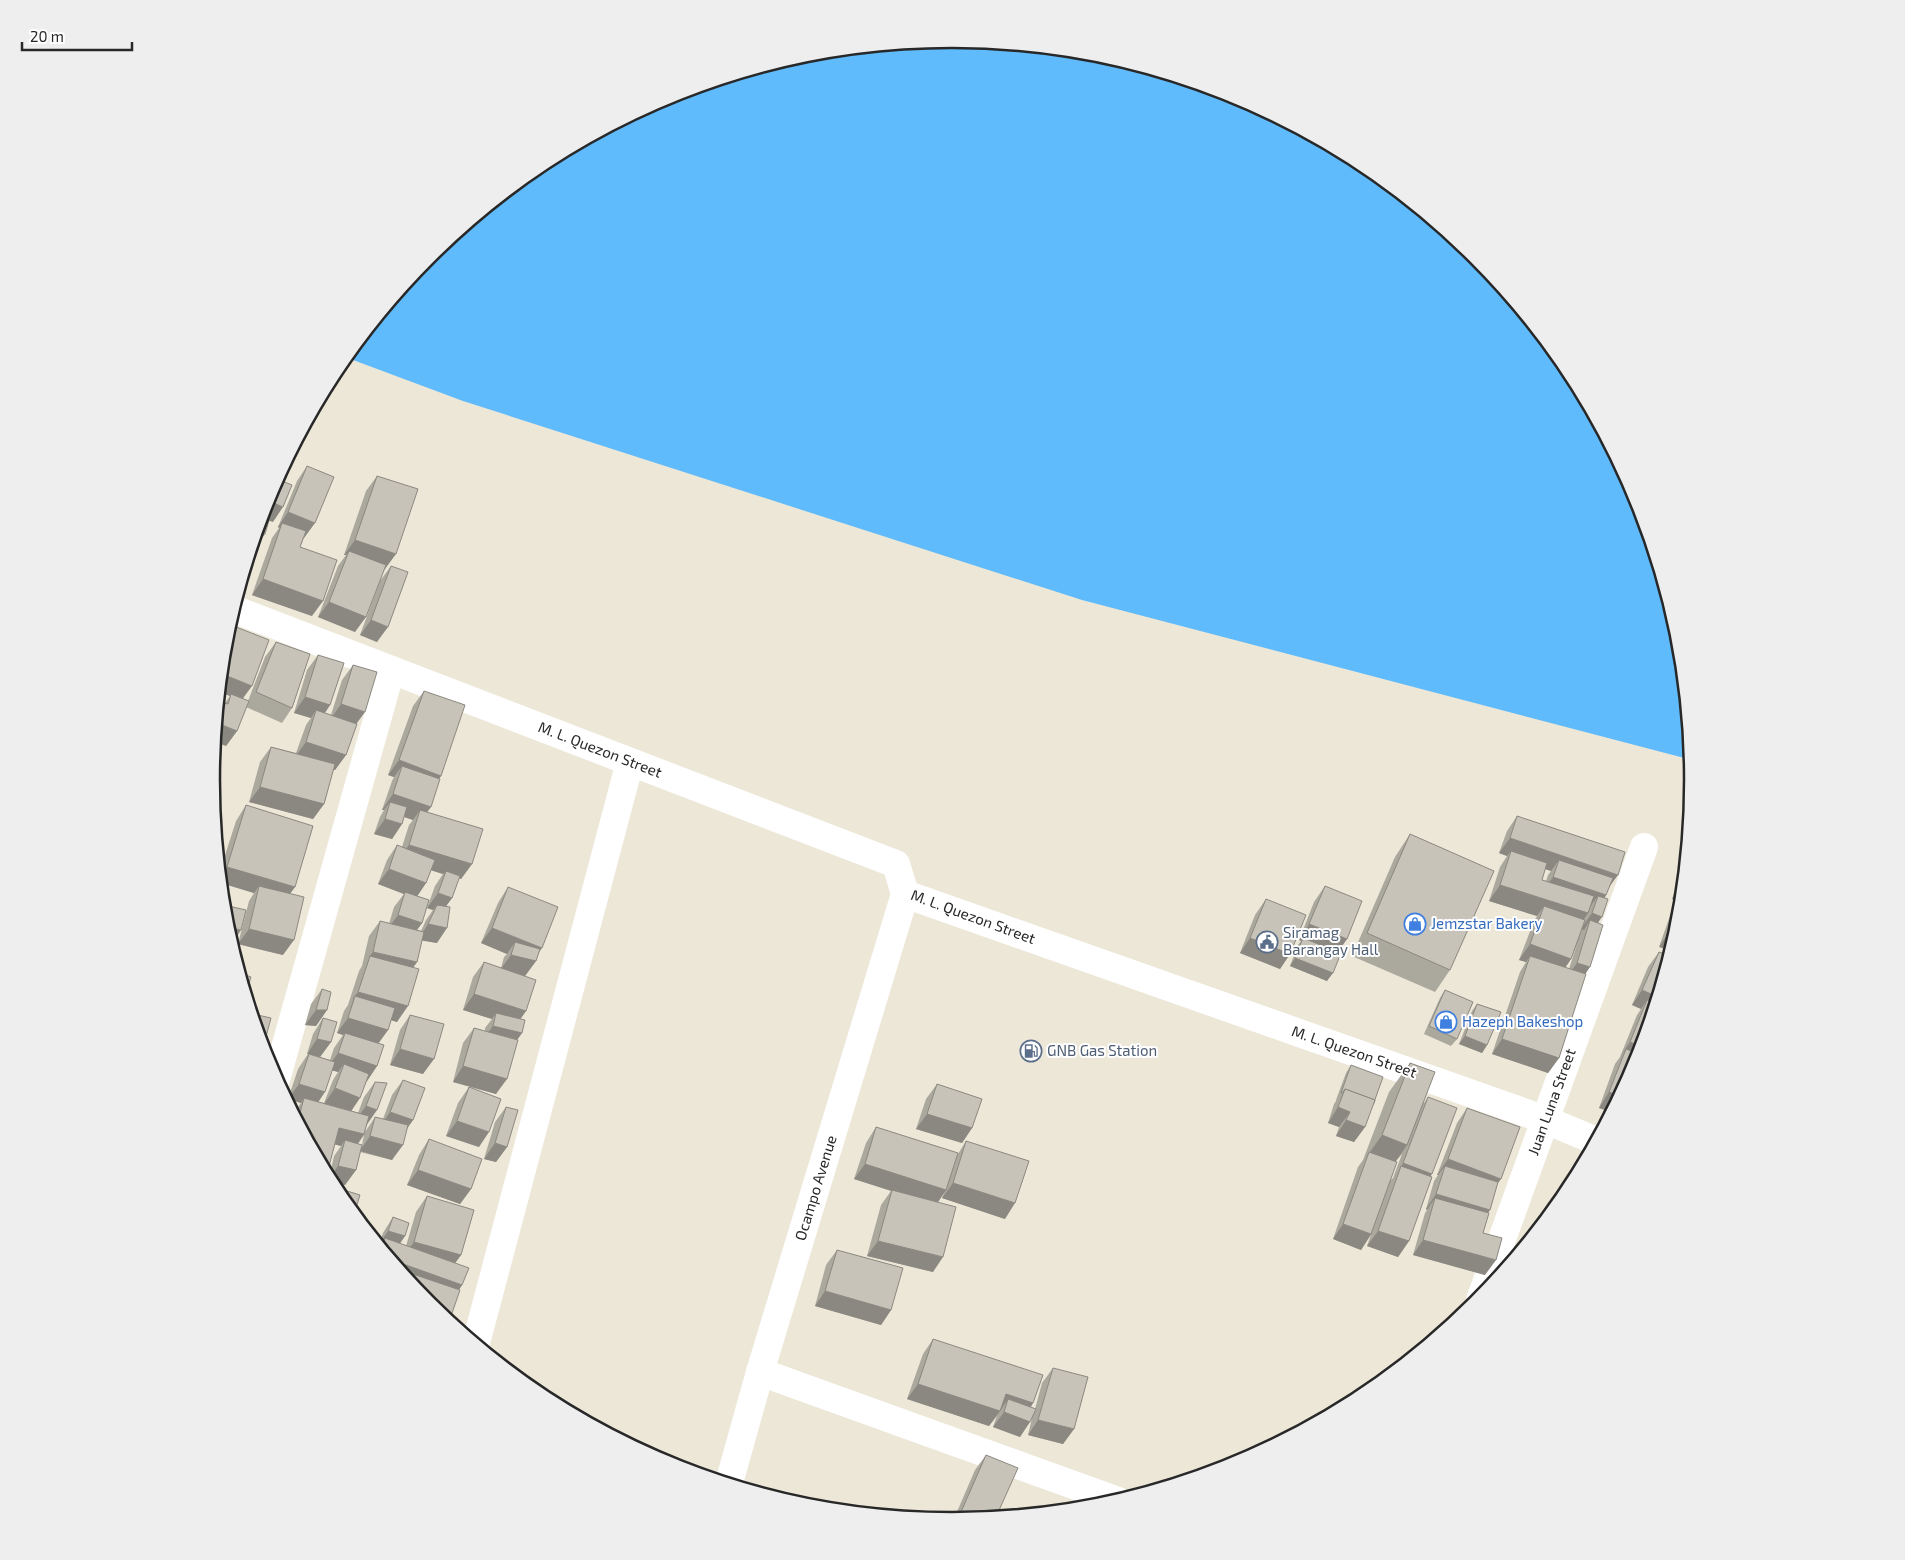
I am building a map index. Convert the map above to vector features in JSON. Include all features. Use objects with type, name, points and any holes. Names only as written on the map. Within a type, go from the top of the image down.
[{"type":"street","name":"M. L. Quezon Street","points":[[240,612],[896,864],[904,894],[1546,1120],[1591,1139]]},
{"type":"street","points":[[279,1068],[390,670]]},
{"type":"street","points":[[478,1337],[630,762]]},
{"type":"street","name":"Juan Luna Street","points":[[1488,1279],[1644,847]]},
{"type":"street","name":"Ocampo Avenue","points":[[730,1478],[760,1372],[904,894]]},
{"type":"street","points":[[760,1372],[1104,1496]]},
{"type":"water","points":[[905,49],[1000,49],[1048,54],[1142,72],[1188,86],[1233,103],[1319,146],[1359,171],[1435,229],[1503,297],[1534,334],[1562,373],[1587,414],[1629,500],[1646,545],[1660,590],[1671,637],[1679,684],[1684,758],[1082,600],[463,401],[352,360],[402,297],[470,229],[546,171],[586,146],[629,123],[672,103],[717,86],[763,72],[857,54]]},
{"type":"building","points":[[307,466],[334,477],[315,523],[288,512]]},
{"type":"building","points":[[377,476],[418,489],[396,554],[355,540]]},
{"type":"building","points":[[284,482],[292,485],[283,507],[275,503]]},
{"type":"building","points":[[270,517],[265,534],[263,534]]},
{"type":"building","points":[[282,523],[306,531],[300,547],[337,560],[323,601],[263,579]]},
{"type":"building","points":[[349,551],[386,565],[366,617],[329,602]]},
{"type":"building","points":[[391,566],[408,572],[388,627],[371,620]]},
{"type":"building","points":[[236,627],[269,640],[252,686],[227,676]]},
{"type":"building","points":[[276,642],[310,654],[292,708],[256,692]]},
{"type":"building","points":[[318,655],[344,663],[330,705],[305,697]]},
{"type":"building","points":[[353,665],[377,672],[365,712],[341,704]]},
{"type":"building","points":[[424,691],[465,705],[441,776],[399,760]]},
{"type":"building","points":[[231,694],[249,701],[237,731],[223,725],[224,703],[228,704]]},
{"type":"building","points":[[316,710],[357,724],[346,755],[306,742]]},
{"type":"building","points":[[271,747],[335,764],[324,804],[260,787]]},
{"type":"building","points":[[402,766],[440,779],[431,807],[393,794]]},
{"type":"building","points":[[390,802],[407,807],[402,824],[385,819]]},
{"type":"building","points":[[246,805],[313,826],[295,887],[227,867]]},
{"type":"building","points":[[420,810],[483,829],[472,864],[409,845]]},
{"type":"building","points":[[1517,816],[1625,852],[1618,875],[1510,838]]},
{"type":"building","name":"Jemzstar Bakery","points":[[1410,834],[1494,871],[1450,970],[1367,933]]},
{"type":"building","points":[[397,845],[435,860],[426,883],[389,869]]},
{"type":"building","points":[[1511,851],[1547,863],[1542,880],[1594,896],[1588,913],[1500,885]]},
{"type":"building","points":[[1559,860],[1613,878],[1606,895],[1553,877]]},
{"type":"building","points":[[446,871],[460,876],[452,898],[438,893]]},
{"type":"building","points":[[259,886],[304,897],[294,940],[249,929]]},
{"type":"building","points":[[1325,886],[1362,901],[1347,939],[1309,924]]},
{"type":"building","points":[[508,887],[558,907],[542,948],[492,928]]},
{"type":"building","points":[[405,892],[429,900],[422,923],[398,915]]},
{"type":"building","points":[[1598,896],[1608,899],[1602,917],[1592,913]]},
{"type":"building","points":[[1266,899],[1306,915],[1290,954],[1250,938]]},
{"type":"building","points":[[437,905],[450,907],[447,928],[428,924]]},
{"type":"building","points":[[1544,906],[1585,920],[1571,959],[1530,944]]},
{"type":"building","points":[[231,907],[246,910],[241,930],[235,929]]},
{"type":"building","points":[[1590,920],[1603,925],[1590,967],[1577,963]]},
{"type":"building","points":[[380,921],[424,932],[417,962],[373,952]]},
{"type":"building","points":[[1303,938],[1341,953],[1333,973],[1295,958]]},
{"type":"building","points":[[515,942],[540,949],[536,961],[511,955]]},
{"type":"building","points":[[1659,952],[1664,954],[1652,995],[1642,990]]},
{"type":"building","points":[[370,956],[419,969],[408,1006],[358,992]]},
{"type":"building","points":[[1530,956],[1586,974],[1559,1058],[1502,1039]]},
{"type":"building","points":[[484,962],[536,980],[526,1011],[474,994]]},
{"type":"building","points":[[322,989],[331,992],[327,1010],[316,1010]]},
{"type":"building","name":"Hazeph Bakeshop","points":[[1445,990],[1473,1002],[1457,1039],[1429,1026]]},
{"type":"building","points":[[355,996],[395,1008],[388,1030],[348,1018]]},
{"type":"building","points":[[1647,1000],[1650,1001],[1635,1044],[1630,1042]]},
{"type":"building","points":[[1477,1004],[1501,1012],[1487,1045],[1465,1036]]},
{"type":"building","points":[[496,1013],[525,1020],[522,1033],[493,1026]]},
{"type":"building","points":[[259,1015],[271,1018],[267,1035]]},
{"type":"building","points":[[410,1015],[444,1024],[434,1059],[400,1049]]},
{"type":"building","points":[[323,1018],[337,1022],[331,1042],[317,1039]]},
{"type":"building","points":[[474,1028],[518,1040],[507,1079],[463,1066]]},
{"type":"building","points":[[345,1033],[384,1045],[377,1066],[338,1053]]},
{"type":"building","points":[[1626,1049],[1632,1051],[1614,1094],[1609,1092]]},
{"type":"building","points":[[309,1054],[335,1062],[325,1092],[299,1084]]},
{"type":"building","points":[[1410,1063],[1435,1072],[1407,1145],[1382,1135]]},
{"type":"building","points":[[344,1064],[369,1074],[360,1098],[335,1088]]},
{"type":"building","points":[[1351,1065],[1383,1077],[1375,1100],[1345,1089],[1341,1093]]},
{"type":"building","points":[[403,1080],[425,1088],[413,1120],[390,1112]]},
{"type":"building","points":[[375,1082],[387,1083],[377,1110],[366,1106]]},
{"type":"building","points":[[937,1084],[982,1099],[972,1128],[927,1114]]},
{"type":"building","points":[[469,1087],[501,1099],[489,1132],[457,1121]]},
{"type":"building","points":[[1345,1089],[1375,1100],[1365,1127],[1346,1120],[1350,1112],[1338,1107]]},
{"type":"building","points":[[1428,1097],[1457,1108],[1432,1174],[1403,1163]]},
{"type":"building","points":[[304,1098],[369,1116],[364,1134],[339,1128],[329,1165],[300,1112]]},
{"type":"building","points":[[506,1107],[518,1110],[507,1147],[495,1143]]},
{"type":"building","points":[[1467,1108],[1520,1127],[1501,1179],[1448,1159]]},
{"type":"building","points":[[375,1117],[408,1125],[403,1145],[370,1136]]},
{"type":"building","points":[[876,1127],[958,1153],[946,1190],[865,1164]]},
{"type":"building","points":[[429,1139],[482,1159],[471,1189],[418,1170]]},
{"type":"building","points":[[345,1140],[362,1145],[356,1170],[338,1166]]},
{"type":"building","points":[[966,1141],[1029,1161],[1015,1203],[953,1183]]},
{"type":"building","points":[[1369,1152],[1397,1162],[1371,1234],[1343,1224]]},
{"type":"building","points":[[1401,1166],[1432,1177],[1409,1241],[1378,1231]]},
{"type":"building","points":[[1445,1166],[1498,1182],[1490,1210],[1436,1194]]},
{"type":"building","points":[[892,1190],[956,1207],[943,1257],[878,1241]]},
{"type":"building","points":[[346,1191],[360,1195],[357,1206]]},
{"type":"building","points":[[427,1196],[474,1210],[461,1255],[414,1242]]},
{"type":"building","points":[[1435,1198],[1489,1213],[1483,1233],[1502,1238],[1496,1260],[1423,1240]]},
{"type":"building","points":[[393,1217],[409,1223],[405,1236],[388,1231]]},
{"type":"building","points":[[385,1238],[469,1268],[462,1285],[403,1264],[384,1241]]},
{"type":"building","points":[[837,1250],[903,1268],[891,1310],[825,1291]]},
{"type":"building","points":[[412,1274],[460,1290],[452,1314]]},
{"type":"building","points":[[933,1339],[1043,1375],[1033,1403],[1006,1394],[1000,1411],[918,1384]]},
{"type":"building","points":[[1053,1368],[1088,1377],[1074,1429],[1038,1420]]},
{"type":"building","points":[[1008,1399],[1036,1409],[1030,1422],[1004,1412]]},
{"type":"building","points":[[986,1455],[1018,1468],[999,1511],[961,1512]]},
{"type":"place","name":"Jemzstar Bakery","points":[[1415,924]]},
{"type":"place","name":"Siramag Barangay Hall","points":[[1267,942]]},
{"type":"place","name":"Hazeph Bakeshop","points":[[1446,1022]]},
{"type":"place","name":"GNB Gas Station","points":[[1031,1051]]}]
